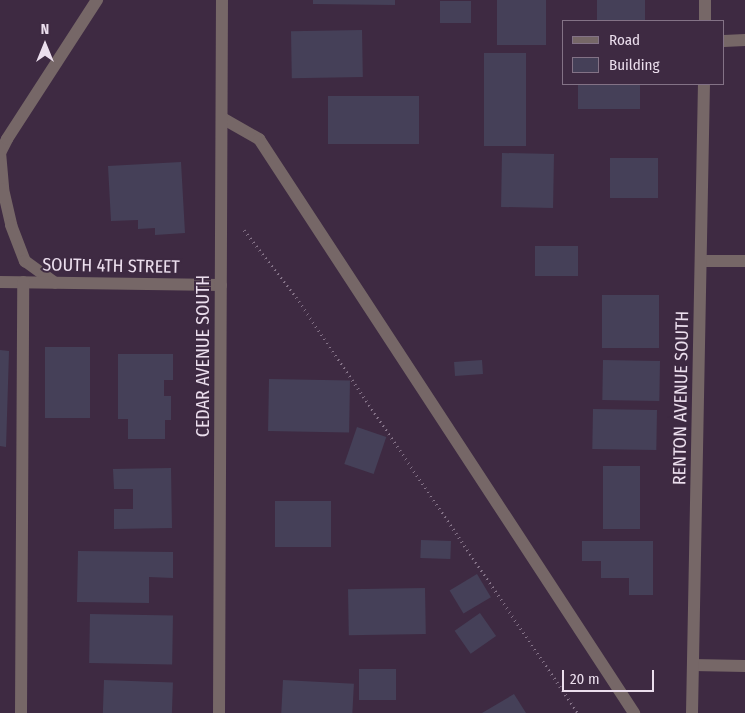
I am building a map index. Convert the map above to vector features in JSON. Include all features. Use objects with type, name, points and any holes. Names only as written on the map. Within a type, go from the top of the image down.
[{"type":"street","points":[[55,282],[25,261],[10,225],[3,189],[0,153],[17,123],[96,0]]},
{"type":"street","name":"CEDAR AVENUE SOUTH","points":[[218,713],[222,0]]},
{"type":"street","points":[[705,20],[706,0]]},
{"type":"street","points":[[725,40],[745,40]]},
{"type":"street","name":"RENTON AVENUE SOUTH","points":[[692,713],[704,85]]},
{"type":"street","points":[[222,118],[259,139],[634,713]]},
{"type":"street","points":[[701,262],[745,261]]},
{"type":"street","name":"SOUTH 4TH STREET","points":[[0,282],[221,284]]},
{"type":"street","points":[[21,713],[23,282]]},
{"type":"street","points":[[693,665],[745,666]]},
{"type":"path","points":[[222,218],[243,229],[296,297],[578,713]]},
{"type":"building","points":[[313,0],[395,0],[395,5],[313,4]]},
{"type":"building","points":[[497,0],[546,0],[546,45],[497,45]]},
{"type":"building","points":[[597,0],[645,0],[645,20],[597,20]]},
{"type":"building","points":[[440,1],[471,1],[471,23],[440,23]]},
{"type":"building","points":[[362,30],[363,77],[292,78],[291,31]]},
{"type":"building","points":[[484,53],[526,53],[526,146],[484,146]]},
{"type":"building","points":[[578,85],[640,85],[640,109],[578,109]]},
{"type":"building","points":[[328,96],[419,96],[419,144],[328,144]]},
{"type":"building","points":[[502,153],[554,154],[553,208],[501,207]]},
{"type":"building","points":[[610,158],[658,158],[658,198],[610,198]]},
{"type":"building","points":[[181,162],[185,233],[155,235],[155,228],[138,229],[138,220],[111,221],[108,166]]},
{"type":"building","points":[[535,246],[578,246],[578,276],[535,276]]},
{"type":"building","points":[[602,295],[659,295],[659,348],[602,348]]},
{"type":"building","points":[[45,347],[90,347],[90,418],[45,418]]},
{"type":"building","points":[[0,350],[9,351],[6,447],[0,446]]},
{"type":"building","points":[[118,354],[173,354],[173,380],[164,380],[164,396],[171,396],[171,420],[165,420],[165,439],[128,439],[128,419],[118,419]]},
{"type":"building","points":[[482,360],[483,374],[455,376],[454,362]]},
{"type":"building","points":[[603,360],[660,361],[659,401],[602,400]]},
{"type":"building","points":[[269,379],[350,380],[349,432],[268,431]]},
{"type":"building","points":[[593,409],[657,410],[656,450],[592,449]]},
{"type":"building","points":[[357,427],[386,437],[374,474],[344,464]]},
{"type":"building","points":[[603,466],[640,466],[640,529],[603,529]]},
{"type":"building","points":[[171,468],[172,528],[114,529],[114,509],[133,509],[133,489],[114,489],[113,469]]},
{"type":"building","points":[[275,501],[331,501],[331,547],[275,547]]},
{"type":"building","points":[[421,540],[451,541],[450,559],[420,558]]},
{"type":"building","points":[[582,541],[653,541],[653,595],[629,595],[629,578],[601,578],[601,561],[582,561]]},
{"type":"building","points":[[78,551],[173,552],[173,578],[149,577],[149,603],[77,602]]},
{"type":"building","points":[[477,574],[491,597],[463,614],[450,590]]},
{"type":"building","points":[[425,588],[426,634],[349,635],[348,589]]},
{"type":"building","points":[[480,613],[496,636],[471,654],[455,631]]},
{"type":"building","points":[[90,614],[173,615],[172,664],[89,663]]},
{"type":"building","points":[[359,669],[396,669],[396,700],[359,700]]},
{"type":"building","points":[[104,680],[173,682],[172,713],[103,713]]},
{"type":"building","points":[[283,680],[354,684],[352,713],[281,713]]},
{"type":"building","points":[[514,694],[526,713],[482,713]]}]
